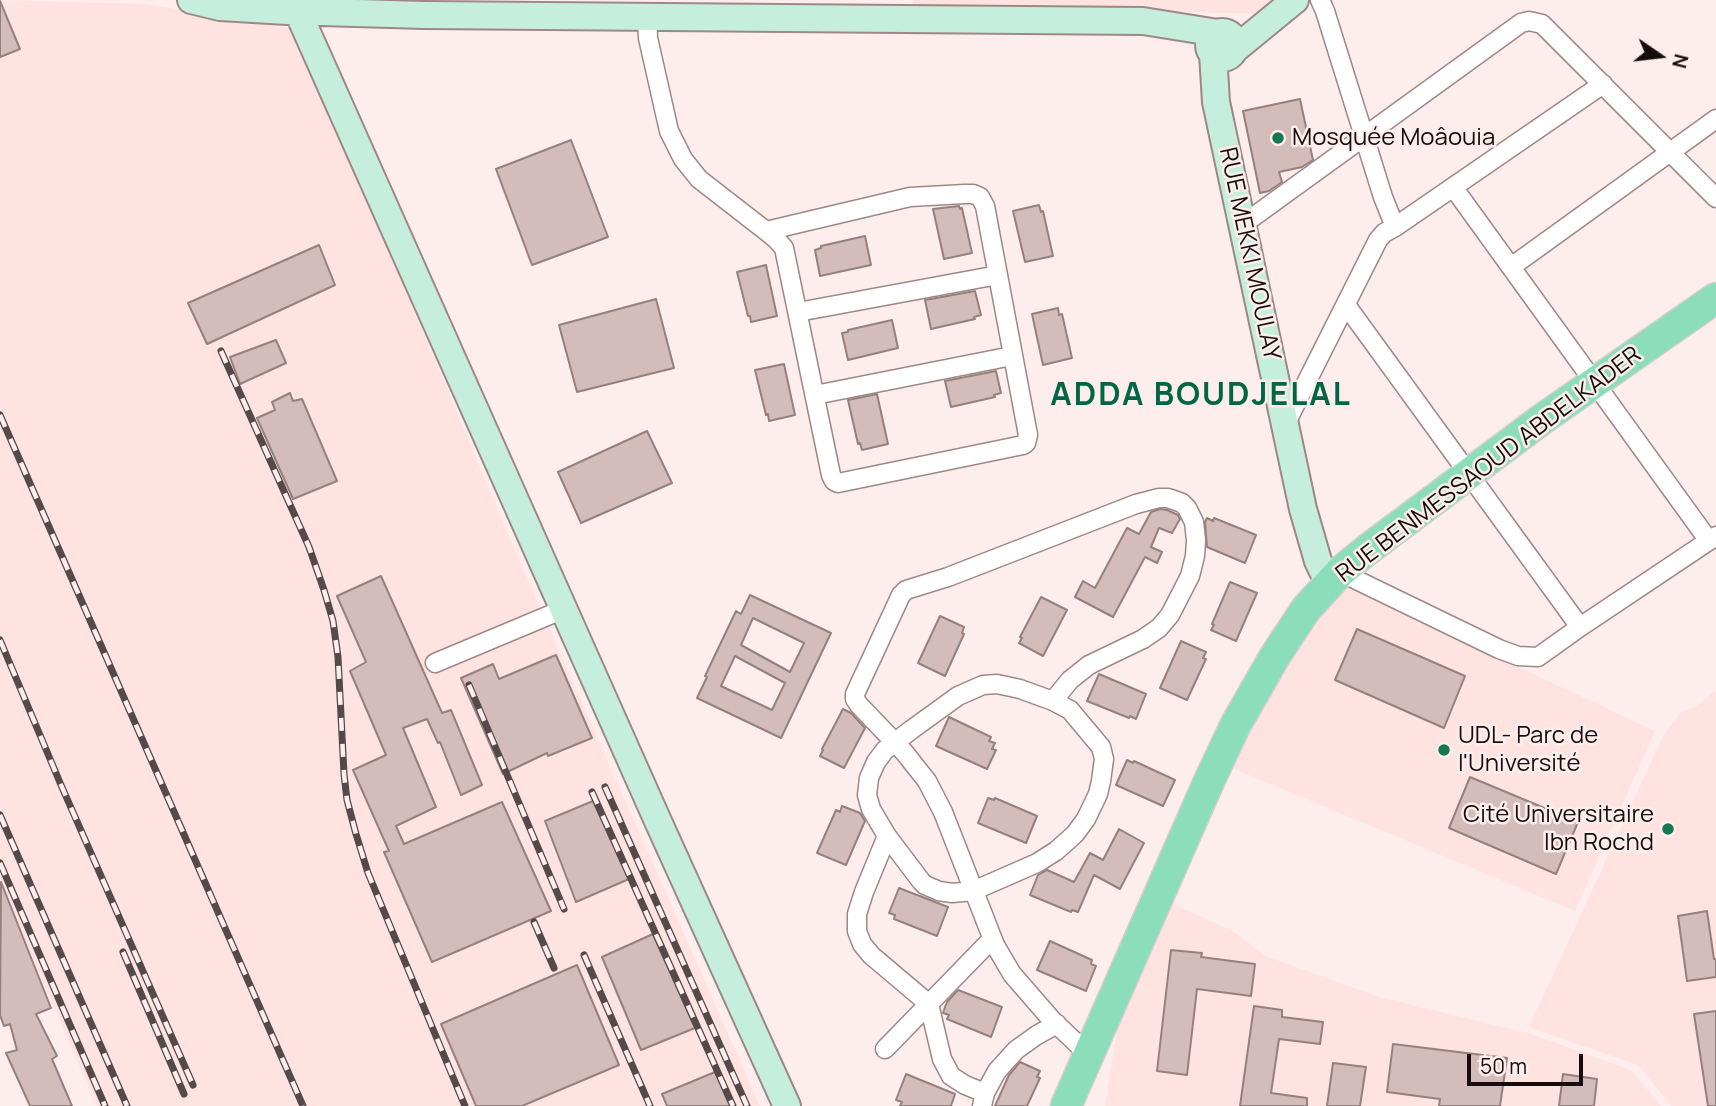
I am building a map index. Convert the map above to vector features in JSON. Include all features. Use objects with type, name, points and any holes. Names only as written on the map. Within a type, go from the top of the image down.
[{"type":"main road","name":"RUE BENMESSAOUD ABDELKADER","points":[[1066,1106],[1236,724],[1306,609],[1334,578],[1367,550],[1541,420],[1716,298]]},
{"type":"street","points":[[191,0],[220,7],[231,4],[291,8],[480,8],[647,17],[704,9],[817,9],[1143,21],[1160,23],[1222,45],[1270,22],[1295,0]]},
{"type":"street","points":[[1320,0],[1395,227]]},
{"type":"street","points":[[291,8],[787,1106]]},
{"type":"street","points":[[647,17],[648,38],[669,131],[683,159],[699,179],[784,248],[834,481],[838,483],[1023,445],[1027,441],[982,199],[973,194],[910,197],[766,231]]},
{"type":"street","points":[[1242,225],[1521,23],[1529,21],[1542,23],[1716,198]]},
{"type":"street","name":"RUE MEKKI MOULAY","points":[[1222,45],[1216,102],[1303,509],[1318,561],[1334,578]]},
{"type":"street","points":[[1285,425],[1381,236],[1603,83]]},
{"type":"street","points":[[1511,267],[1716,119]]},
{"type":"street","points":[[1334,578],[1499,649],[1518,656],[1538,657],[1713,538],[1595,383],[1453,187]]},
{"type":"street","points":[[797,312],[998,275]]},
{"type":"street","points":[[1346,305],[1580,627]]},
{"type":"street","points":[[815,395],[1012,356]]},
{"type":"street","points":[[1053,701],[1070,680],[1089,665],[1143,639],[1159,628],[1170,615],[1190,576],[1195,556],[1194,522],[1188,508],[1182,503],[1159,498],[1136,504],[903,593],[856,689],[855,698],[859,705],[896,743],[927,781],[943,812],[992,939],[1012,974],[1089,1055]]},
{"type":"street","points":[[435,663],[564,609]]},
{"type":"street","points":[[997,684],[1020,689],[1070,710],[1094,737],[1103,752],[1103,773],[1091,811],[1081,827],[1056,851],[1037,863],[973,891],[952,893],[925,885],[915,875],[871,809],[867,795],[869,778],[885,750],[896,743],[958,696],[983,685],[997,684]]},
{"type":"street","points":[[887,836],[857,914],[857,931],[862,944],[871,955],[929,1004],[942,1059],[951,1076],[984,1100],[997,1071],[1016,1050],[1057,1024]]},
{"type":"street","points":[[885,1049],[992,939]]},
{"type":"shaded area","points":[[0,0],[145,4],[292,28],[506,530],[760,1106],[97,1106],[0,882]]},
{"type":"shaded area","points":[[913,0],[1285,0],[1271,14],[913,6]]},
{"type":"shaded area","name":"UDL- Parc de l'Université","points":[[1342,584],[1655,731],[1575,911],[1232,768],[1281,671]]},
{"type":"shaded area","name":"Cité Universitaire Ibn Rochd","points":[[1716,690],[1716,1106],[1671,1106],[1638,1065],[1529,1027],[1663,736],[1682,711],[1695,707]]},
{"type":"shaded area","points":[[1167,901],[1233,931],[1266,956],[1379,997],[1528,1033],[1631,1070],[1661,1106],[1105,1106],[1121,1005]]},
{"type":"building","points":[[0,1],[20,49],[0,57]]},
{"type":"building","name":"Mosquée Moâouia","points":[[1300,99],[1313,160],[1302,167],[1279,172],[1282,182],[1269,191],[1260,193],[1243,111]]},
{"type":"building","points":[[571,140],[608,237],[532,265],[496,169]]},
{"type":"building","points":[[1039,205],[1041,212],[1043,211],[1053,256],[1025,262],[1013,211]]},
{"type":"building","points":[[959,206],[962,208],[972,253],[944,259],[933,209]]},
{"type":"building","points":[[865,236],[871,265],[820,276],[815,250],[821,246]]},
{"type":"building","points":[[319,245],[335,285],[207,344],[188,303]]},
{"type":"building","points":[[766,265],[777,316],[751,322],[737,272]]},
{"type":"building","points":[[975,291],[981,315],[974,317],[975,319],[931,329],[925,300]]},
{"type":"building","points":[[656,299],[674,368],[577,392],[559,325]]},
{"type":"building","points":[[1058,308],[1059,315],[1062,314],[1072,358],[1043,365],[1032,314]]},
{"type":"building","points":[[892,320],[898,348],[848,360],[842,333]]},
{"type":"building","points":[[276,340],[286,363],[240,384],[230,357]]},
{"type":"building","points":[[784,364],[795,415],[769,421],[755,370]]},
{"type":"building","points":[[996,371],[1001,393],[994,395],[995,397],[951,407],[945,381]]},
{"type":"building","points":[[290,393],[293,401],[302,399],[337,481],[293,499],[257,418],[275,410],[272,402]]},
{"type":"building","points":[[877,394],[888,444],[862,450],[860,443],[858,444],[848,400]]},
{"type":"building","points":[[647,431],[672,483],[581,523],[558,472]]},
{"type":"building","points":[[1160,509],[1178,515],[1180,519],[1172,533],[1159,528],[1151,547],[1162,552],[1157,563],[1145,557],[1113,617],[1075,597],[1083,581],[1095,588],[1127,528],[1139,534],[1151,512]]},
{"type":"building","points":[[1207,518],[1213,521],[1214,518],[1256,535],[1245,563],[1207,547]]},
{"type":"building","points":[[381,576],[442,713],[451,710],[482,785],[461,795],[440,742],[438,743],[427,719],[403,728],[436,807],[396,826],[404,844],[502,802],[551,911],[432,962],[384,852],[389,851],[353,770],[386,755],[350,671],[366,662],[337,596]]},
{"type":"building","points":[[1230,582],[1257,593],[1236,641],[1211,630]]},
{"type":"building","points":[[750,595],[831,633],[781,738],[697,698],[736,611],[741,614]],"holes":[[[753,618],[804,643],[790,672],[741,645]],[[735,656],[785,683],[772,710],[721,686]]]},
{"type":"building","points":[[1041,597],[1067,610],[1043,656],[1019,643]]},
{"type":"building","points":[[940,616],[964,627],[964,634],[945,676],[918,663]]},
{"type":"building","points":[[1357,629],[1465,676],[1444,728],[1335,680]]},
{"type":"building","points":[[1181,641],[1206,652],[1203,658],[1206,659],[1187,700],[1160,688]]},
{"type":"building","points":[[556,655],[592,738],[548,756],[547,753],[503,774],[461,678],[493,664],[499,679]]},
{"type":"building","points":[[1099,674],[1146,694],[1136,719],[1087,701]]},
{"type":"building","points":[[843,709],[851,713],[865,728],[844,768],[820,756]]},
{"type":"building","points":[[949,717],[991,737],[989,741],[995,743],[992,749],[996,750],[987,769],[936,746]]},
{"type":"building","points":[[1127,760],[1175,780],[1163,806],[1116,785]]},
{"type":"building","points":[[1470,777],[1578,822],[1556,874],[1449,828]]},
{"type":"building","points":[[988,798],[995,798],[1037,816],[1026,843],[978,823]]},
{"type":"building","points":[[593,801],[629,879],[576,902],[545,821]]},
{"type":"building","points":[[842,806],[860,813],[865,821],[846,865],[817,853],[836,810],[840,812]]},
{"type":"building","points":[[1119,829],[1144,843],[1120,889],[1094,875],[1078,912],[1071,912],[1030,895],[1038,875],[1047,870],[1074,882],[1090,853],[1103,860]]},
{"type":"building","points":[[1,882],[51,1008],[36,1014],[57,1056],[52,1059],[72,1106],[30,1106],[6,1053],[17,1050],[10,1024],[4,1026],[0,1015]]},
{"type":"building","points":[[899,888],[948,907],[937,936],[894,919],[895,915],[889,913]]},
{"type":"building","points":[[1707,911],[1716,959],[1716,977],[1687,981],[1678,916]]},
{"type":"building","points":[[653,934],[695,1028],[641,1050],[602,957]]},
{"type":"building","points":[[1050,941],[1092,960],[1091,964],[1096,966],[1086,991],[1037,970]]},
{"type":"building","points":[[1171,950],[1202,953],[1201,957],[1255,964],[1251,996],[1197,989],[1187,1075],[1157,1071]]},
{"type":"building","points":[[577,965],[619,1065],[522,1106],[476,1106],[441,1024]]},
{"type":"building","points":[[958,990],[1002,1007],[991,1037],[947,1019],[949,1015],[943,1013],[945,1007]]},
{"type":"building","points":[[1254,1006],[1282,1010],[1282,1017],[1323,1022],[1320,1044],[1279,1039],[1271,1093],[1307,1098],[1307,1106],[1240,1106]]},
{"type":"building","points":[[1716,1011],[1716,1106],[1708,1106],[1694,1014]]},
{"type":"building","points":[[1393,1044],[1507,1058],[1500,1106],[1439,1106],[1440,1099],[1387,1092]]},
{"type":"building","points":[[1020,1062],[1040,1071],[1037,1077],[1040,1078],[1027,1106],[995,1106],[1009,1075]]},
{"type":"building","points":[[1333,1063],[1366,1067],[1360,1106],[1327,1106]]},
{"type":"building","points":[[715,1072],[730,1106],[667,1106],[662,1094]]},
{"type":"building","points":[[906,1074],[955,1094],[951,1106],[900,1106],[902,1102],[896,1100]]},
{"type":"building","points":[[1563,1074],[1597,1079],[1594,1106],[1559,1106]]},
{"type":"railway","points":[[221,351],[309,547],[324,590],[333,621],[338,657],[344,774],[347,800],[356,834],[368,873],[465,1106]]},
{"type":"railway","points":[[0,415],[303,1106]]},
{"type":"railway","points":[[0,640],[193,1085]]},
{"type":"railway","points":[[469,685],[564,909]]},
{"type":"railway","points":[[605,787],[747,1106]]},
{"type":"railway","points":[[592,792],[733,1106]]},
{"type":"railway","points":[[0,815],[127,1106]]},
{"type":"railway","points":[[0,863],[105,1106]]},
{"type":"railway","points":[[534,922],[554,968]]},
{"type":"railway","points":[[123,952],[184,1094]]},
{"type":"railway","points":[[584,955],[650,1106]]},
{"type":"place","name":"Mosquée Moâouia","points":[[1278,138]]},
{"type":"place","name":"UDL- Parc de l'Université","points":[[1444,750]]},
{"type":"place","name":"Cité Universitaire Ibn Rochd","points":[[1668,829]]},
{"type":"district","name":"ADDA BOUDJELAL","points":[[1201,396]]}]
